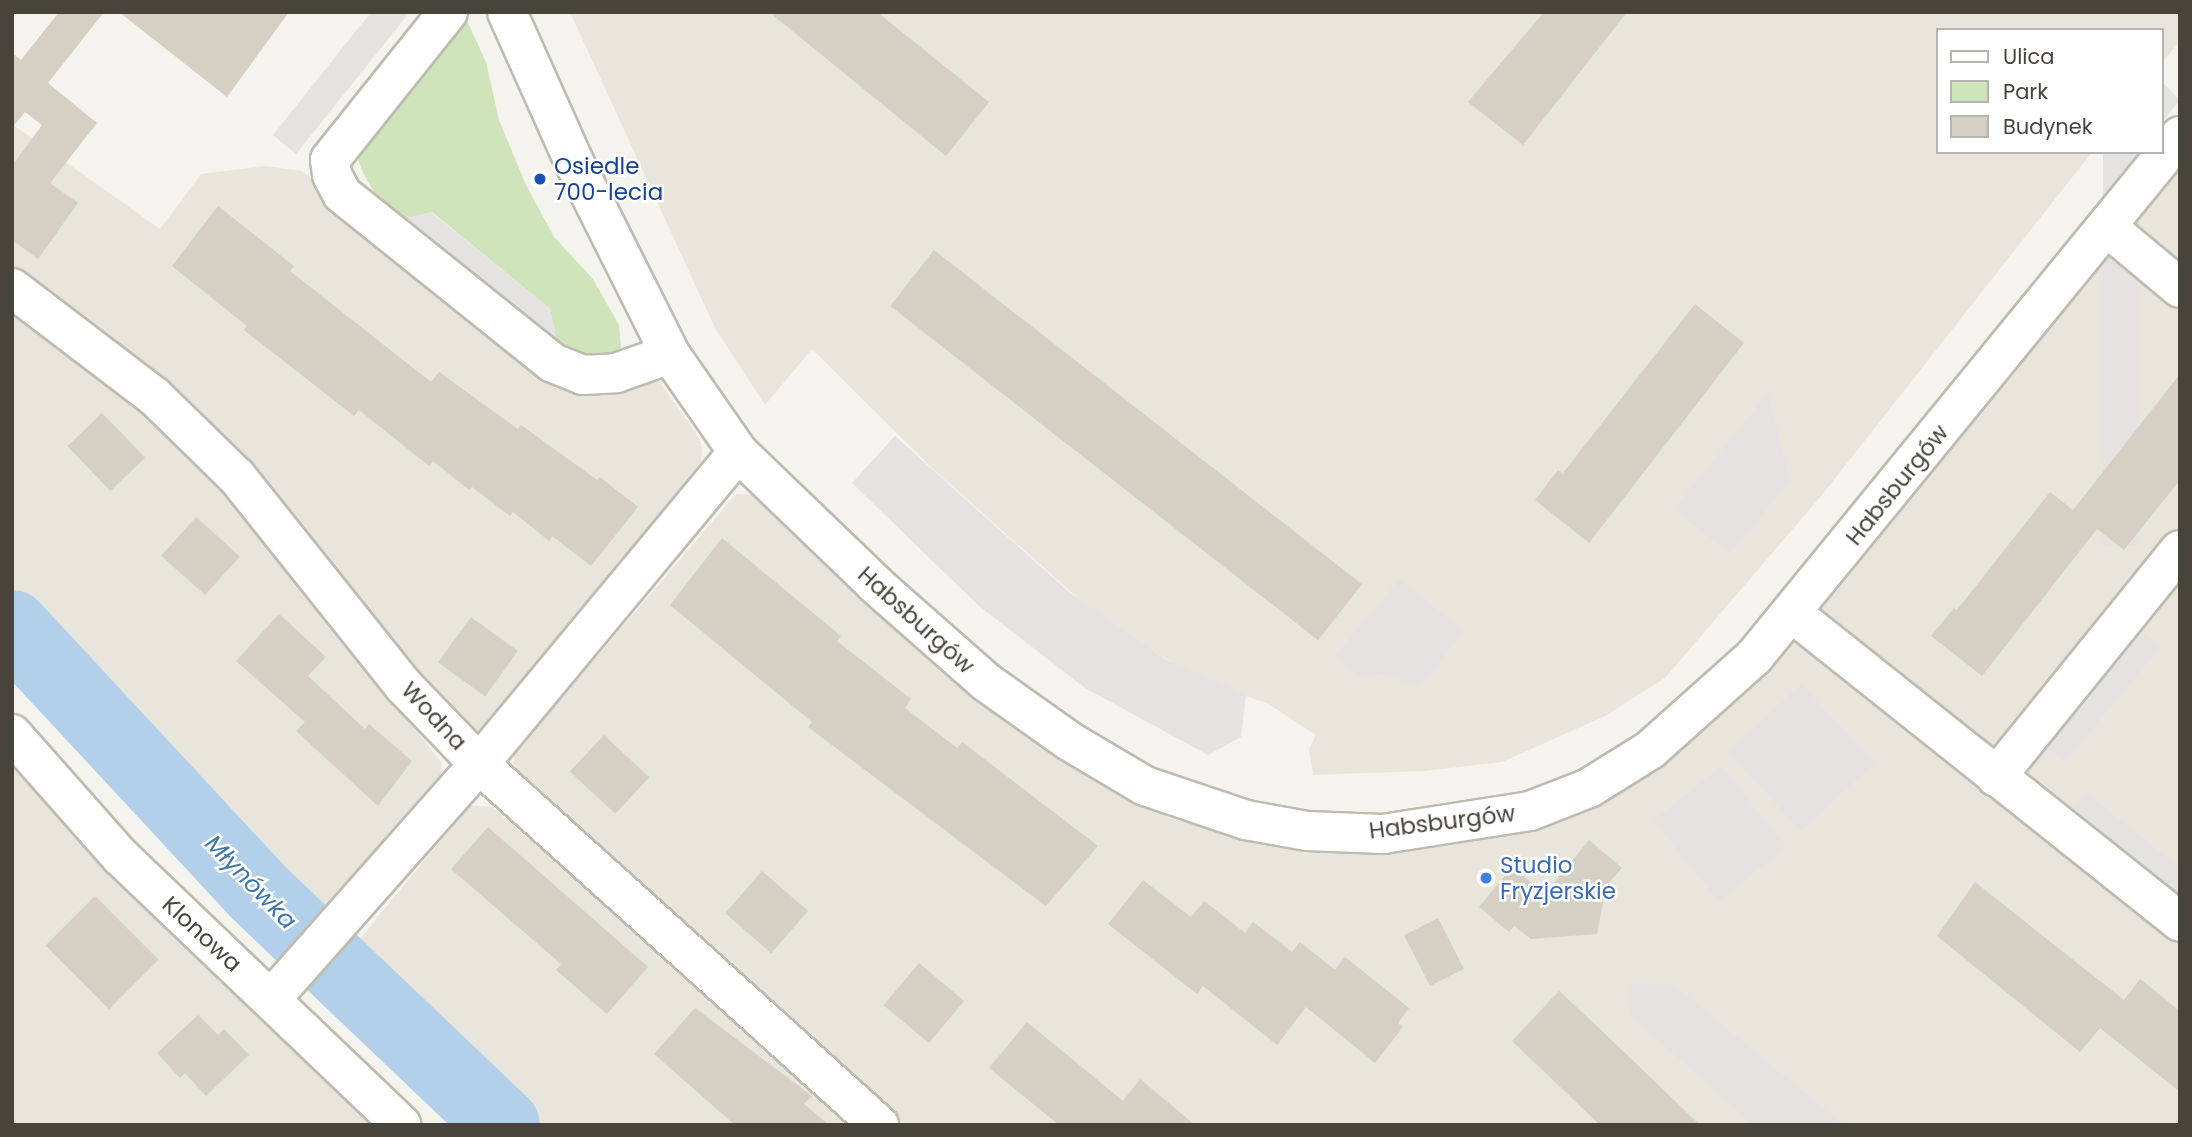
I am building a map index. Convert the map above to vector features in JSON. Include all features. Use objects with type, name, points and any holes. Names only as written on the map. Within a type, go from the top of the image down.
[{"type":"street","points":[[448,12],[330,160],[342,194],[553,363],[583,374],[616,373],[670,354]]},
{"type":"street","name":"Habsburgów","points":[[507,12],[575,164],[670,354],[738,452],[876,585],[986,682],[1069,741],[1145,786],[1246,820],[1307,831],[1383,834],[1530,811],[1588,788],[1633,764],[1696,713],[1754,657],[2180,136]]},
{"type":"street","points":[[2107,227],[2180,288]]},
{"type":"street","name":"Wodna","points":[[12,288],[154,396],[237,477],[404,686],[479,764],[879,1125]]},
{"type":"street","points":[[271,999],[479,764],[738,452]]},
{"type":"street","points":[[1996,776],[2174,569]]},
{"type":"street","points":[[1792,613],[2180,922]]},
{"type":"street","name":"Klonowa","points":[[12,734],[121,857],[401,1125]]},
{"type":"shaded area","points":[[371,12],[410,12],[296,154],[273,135]]},
{"type":"shaded area","points":[[570,12],[2180,12],[2180,41],[2164,61],[2164,28],[1937,28],[1937,154],[2090,154],[1822,495],[1665,678],[1605,716],[1502,762],[1425,771],[1313,775],[1309,749],[1316,735],[1267,703],[1211,685],[1107,624],[933,469],[812,349],[765,405],[715,328]]},
{"type":"shaded area","points":[[2164,84],[2180,100],[2164,120]]},
{"type":"shaded area","points":[[12,124],[160,229],[201,174],[265,166],[302,171],[510,344],[603,389],[657,379],[696,433],[702,447],[701,467],[492,724],[479,733],[465,730],[203,421],[121,344],[12,269]]},
{"type":"shaded area","points":[[2103,154],[2138,154],[2138,546],[2103,546]]},
{"type":"shaded area","points":[[2180,166],[2180,1125],[905,1125],[526,787],[513,770],[514,754],[736,494],[755,495],[856,595],[1053,754],[1169,818],[1305,853],[1441,846],[1586,808],[1735,699],[1808,626]]},
{"type":"shaded area","points":[[431,212],[550,309],[559,351],[392,222]]},
{"type":"shaded area","points":[[12,307],[127,391],[213,475],[441,762],[442,779],[314,917],[125,730],[12,589]]},
{"type":"shaded area","points":[[1768,393],[1790,481],[1730,554],[1674,509]]},
{"type":"shaded area","points":[[895,436],[1069,592],[1165,659],[1246,695],[1241,737],[1208,755],[1085,688],[979,606],[852,483]]},
{"type":"shaded area","points":[[1400,579],[1464,631],[1427,678],[1415,685],[1383,674],[1363,678],[1334,657]]},
{"type":"shaded area","points":[[2137,627],[2161,647],[2064,762],[2041,742]]},
{"type":"shaded area","points":[[1801,684],[1875,763],[1802,831],[1728,752]]},
{"type":"shaded area","points":[[12,753],[379,1125],[12,1125]]},
{"type":"shaded area","points":[[1721,766],[1786,847],[1719,902],[1653,821]]},
{"type":"shaded area","points":[[2085,792],[2180,868],[2180,903],[2068,814]]},
{"type":"shaded area","points":[[470,805],[492,807],[862,1125],[531,1125],[350,951]]},
{"type":"shaded area","points":[[1631,983],[1674,985],[1844,1125],[1753,1125],[1629,1014]]},
{"type":"green space","points":[[463,12],[486,62],[499,120],[526,185],[554,237],[593,279],[619,325],[621,348],[604,361],[559,351],[550,309],[432,212],[392,222],[364,175],[356,155]]},
{"type":"building","points":[[59,12],[104,12],[48,83],[97,123],[50,183],[78,203],[38,259],[12,240],[12,166],[42,125],[25,112],[12,128],[12,53],[21,60]]},
{"type":"building","points":[[119,12],[289,12],[227,97]]},
{"type":"building","points":[[769,12],[877,12],[989,102],[946,156]]},
{"type":"building","points":[[1544,12],[1627,12],[1523,145],[1468,102]]},
{"type":"building","points":[[218,206],[294,266],[290,271],[431,382],[439,372],[518,429],[521,425],[597,480],[600,477],[638,507],[591,566],[552,536],[549,541],[513,512],[510,516],[472,487],[469,490],[433,461],[429,466],[359,410],[354,416],[244,330],[247,326],[172,266]]},
{"type":"building","points":[[934,250],[1362,584],[1318,640],[890,306]]},
{"type":"building","points":[[1695,304],[1744,343],[1589,543],[1535,500],[1558,470],[1563,473]]},
{"type":"building","points":[[2180,374],[2180,480],[2124,550],[2097,529],[1982,676],[1931,636],[1954,608],[1957,610],[2050,492],[2073,510]]},
{"type":"building","points":[[102,413],[145,458],[111,491],[67,446]]},
{"type":"building","points":[[196,517],[240,556],[205,595],[161,556]]},
{"type":"building","points":[[722,538],[841,636],[837,641],[911,699],[905,708],[957,748],[962,742],[1098,846],[1046,906],[808,727],[812,722],[670,605]]},
{"type":"building","points":[[279,614],[326,657],[308,676],[365,729],[369,724],[412,761],[378,806],[296,731],[305,722],[236,661]]},
{"type":"building","points":[[471,617],[518,651],[485,696],[438,662]]},
{"type":"building","points":[[604,735],[649,777],[615,814],[570,772]]},
{"type":"building","points":[[488,827],[648,967],[607,1014],[556,970],[561,964],[451,869]]},
{"type":"building","points":[[1589,840],[1622,868],[1606,886],[1597,934],[1531,939],[1514,926],[1509,932],[1479,907],[1512,867],[1545,894]]},
{"type":"building","points":[[762,871],[808,911],[771,953],[725,913]]},
{"type":"building","points":[[1143,880],[1191,917],[1204,901],[1245,933],[1253,922],[1292,952],[1300,942],[1335,970],[1345,957],[1409,1008],[1398,1023],[1403,1027],[1375,1063],[1306,1007],[1277,1045],[1203,986],[1197,994],[1108,924]]},
{"type":"building","points":[[1975,882],[2124,1000],[2140,979],[2180,1011],[2180,1092],[2100,1028],[2080,1052],[1937,936]]},
{"type":"building","points":[[95,896],[159,960],[109,1009],[46,945]]},
{"type":"building","points":[[1438,918],[1464,969],[1430,986],[1404,935]]},
{"type":"building","points":[[919,963],[964,1001],[929,1043],[884,1005]]},
{"type":"building","points":[[1559,991],[1700,1125],[1600,1125],[1512,1041]]},
{"type":"building","points":[[695,1008],[812,1096],[804,1104],[829,1125],[735,1125],[654,1054]]},
{"type":"building","points":[[198,1015],[218,1035],[224,1029],[249,1055],[206,1096],[185,1073],[180,1078],[157,1053]]},
{"type":"building","points":[[1027,1022],[1123,1101],[1140,1079],[1195,1125],[1059,1125],[989,1068]]},
{"type":"waterway","name":"Młynówka","points":[[12,627],[256,890],[503,1125]]},
{"type":"place","name":"Osiedle 700-lecia","points":[[540,179]]},
{"type":"place","name":"Studio Fryzjerskie","points":[[1486,878]]}]
